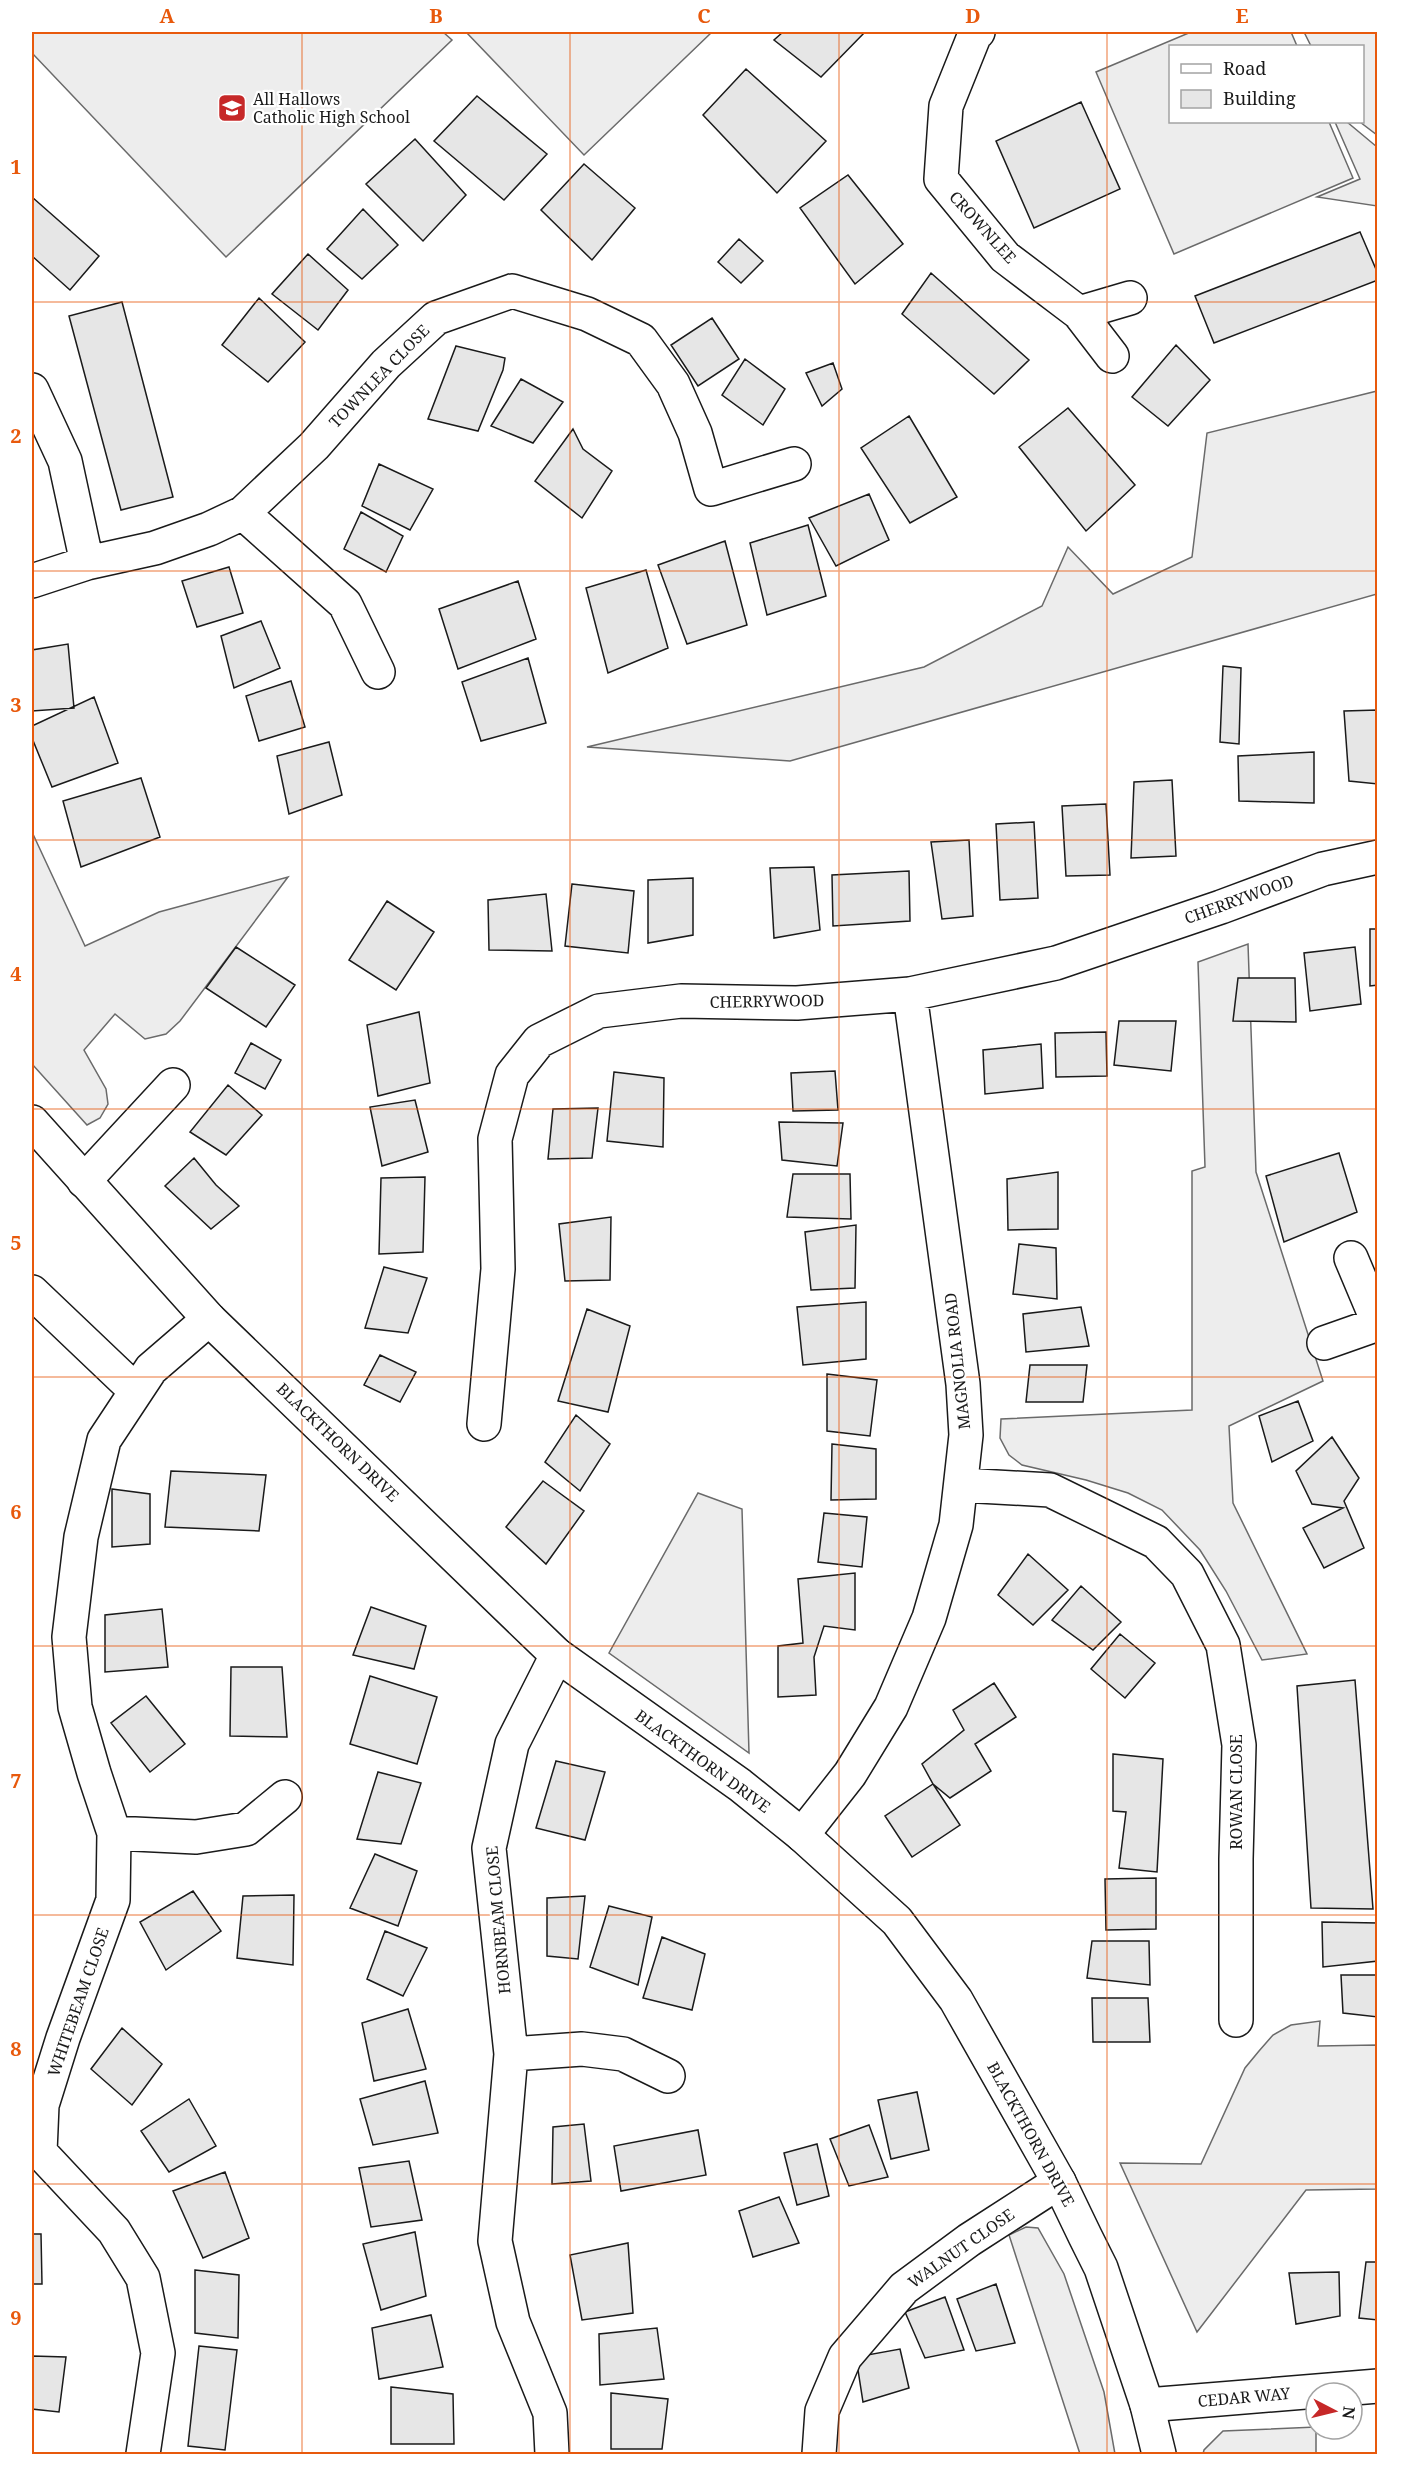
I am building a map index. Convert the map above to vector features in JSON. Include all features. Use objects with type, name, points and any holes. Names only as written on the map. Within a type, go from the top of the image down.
[{"type":"street","name":"CROWNLEE","points":[[978,32],[975,34],[946,106],[941,179],[1005,257],[1079,313],[1112,356]]},
{"type":"street","name":"TOWNLEA CLOSE","points":[[32,581],[87,563],[155,548],[208,529],[243,513],[314,446],[387,364],[436,318],[512,291],[587,314],[641,340],[673,384],[695,433],[711,489],[794,464]]},
{"type":"street","points":[[1079,313],[1130,298]]},
{"type":"street","points":[[32,390],[65,461],[87,563]]},
{"type":"street","points":[[243,513],[345,604],[378,672]]},
{"type":"street","name":"CHERRYWOOD","points":[[484,1424],[498,1269],[495,1139],[512,1075],[539,1041],[599,1011],[681,1001],[797,1003],[910,994],[1056,963],[1221,907],[1323,869],[1377,857]]},
{"type":"street","name":"MAGNOLIA ROAD","points":[[802,1835],[850,1774],[891,1707],[929,1618],[956,1525],[966,1435],[963,1384],[910,994]]},
{"type":"street","points":[[84,1181],[173,1085]]},
{"type":"street","name":"BLACKTHORN DRIVE","points":[[32,1122],[209,1319],[557,1655],[740,1785],[802,1835],[897,1921],[956,2000],[1059,2182],[1101,2268],[1147,2405],[1159,2454]]},
{"type":"street","points":[[1324,1343],[1377,1323],[1351,1258]]},
{"type":"street","points":[[32,1292],[136,1391]]},
{"type":"street","name":"WHITEBEAM CLOSE","points":[[143,2454],[158,2353],[143,2278],[114,2231],[40,2152],[42,2105],[63,2038],[113,1900],[114,1833],[75,1707],[69,1637],[81,1536],[104,1440],[151,1369],[209,1319]]},
{"type":"street","name":"ROWAN CLOSE","points":[[961,1485],[1050,1490],[1156,1542],[1187,1574],[1224,1645],[1239,1746],[1236,2020]]},
{"type":"street","name":"HORNBEAM CLOSE","points":[[552,2454],[550,2413],[513,2322],[495,2241],[511,2054],[489,1848],[512,1744],[557,1655]]},
{"type":"street","points":[[114,1833],[196,1837],[246,1829],[285,1797]]},
{"type":"street","points":[[511,2054],[582,2049],[623,2054],[668,2076]]},
{"type":"street","name":"WALNUT CLOSE","points":[[819,2454],[822,2411],[845,2358],[904,2288],[969,2240],[1059,2182]]},
{"type":"street","name":"CEDAR WAY","points":[[1147,2405],[1377,2386]]},
{"type":"shaded area","name":"All Hallows Catholic High School","points":[[32,32],[443,32],[452,40],[226,257],[32,53]]},
{"type":"shaded area","points":[[466,32],[712,32],[584,155]]},
{"type":"shaded area","points":[[1191,32],[1291,32],[1297,45],[1169,45],[1169,123],[1329,123],[1353,178],[1174,254],[1096,72]]},
{"type":"shaded area","points":[[1304,32],[1377,32],[1377,135],[1361,123],[1364,123],[1364,45],[1310,45]]},
{"type":"shaded area","points":[[1335,123],[1348,123],[1377,147],[1377,206],[1317,197],[1360,179]]},
{"type":"shaded area","points":[[1377,391],[1377,594],[790,761],[587,747],[924,667],[1042,606],[1068,547],[1113,594],[1192,557],[1207,433]]},
{"type":"shaded area","points":[[32,832],[85,946],[159,912],[288,877],[180,1021],[166,1034],[145,1039],[115,1014],[84,1050],[106,1089],[108,1104],[100,1118],[87,1125],[32,1064]]},
{"type":"shaded area","points":[[1248,944],[1256,1172],[1323,1381],[1229,1426],[1233,1503],[1307,1654],[1262,1660],[1226,1591],[1200,1550],[1162,1510],[1128,1493],[1086,1480],[1022,1465],[1009,1455],[1000,1438],[1001,1419],[1192,1410],[1192,1171],[1205,1167],[1198,962]]},
{"type":"shaded area","points":[[698,1493],[742,1509],[749,1753],[609,1653]]},
{"type":"shaded area","points":[[1320,2021],[1318,2046],[1377,2045],[1377,2189],[1306,2190],[1197,2332],[1120,2163],[1201,2164],[1245,2068],[1259,2051],[1273,2035],[1291,2025]]},
{"type":"shaded area","points":[[1026,2227],[1038,2228],[1064,2274],[1104,2392],[1115,2454],[1080,2454],[1009,2235]]},
{"type":"shaded area","points":[[1304,2428],[1304,2441],[1316,2441],[1316,2454],[1203,2454],[1204,2450],[1223,2431]]},
{"type":"building","points":[[783,32],[865,32],[821,77],[774,40]]},
{"type":"building","points":[[746,69],[826,141],[777,193],[703,115]]},
{"type":"building","points":[[477,96],[547,154],[504,200],[434,141]]},
{"type":"building","points":[[1081,102],[1120,189],[1034,228],[996,141]]},
{"type":"building","points":[[415,139],[466,195],[423,241],[366,184]]},
{"type":"building","points":[[584,164],[635,208],[592,260],[541,210]]},
{"type":"building","points":[[848,175],[903,244],[855,284],[800,208]]},
{"type":"building","points":[[32,197],[99,256],[70,290],[32,256]]},
{"type":"building","points":[[363,209],[398,245],[362,279],[327,249]]},
{"type":"building","points":[[1360,232],[1378,274],[1378,280],[1214,343],[1195,296]]},
{"type":"building","points":[[739,239],[763,261],[741,283],[718,262]]},
{"type":"building","points":[[308,254],[348,290],[318,330],[272,294]]},
{"type":"building","points":[[931,273],[1029,360],[994,394],[902,314]]},
{"type":"building","points":[[259,298],[305,342],[268,382],[222,345]]},
{"type":"building","points":[[122,302],[173,497],[121,510],[69,316]]},
{"type":"building","points":[[712,318],[739,359],[698,386],[671,345]]},
{"type":"building","points":[[1176,345],[1210,380],[1168,426],[1132,397]]},
{"type":"building","points":[[456,346],[505,358],[503,370],[478,431],[428,419]]},
{"type":"building","points":[[745,359],[785,389],[763,425],[722,395]]},
{"type":"building","points":[[833,363],[842,389],[822,406],[806,373]]},
{"type":"building","points":[[521,379],[563,402],[533,443],[491,426]]},
{"type":"building","points":[[1068,408],[1135,485],[1086,531],[1019,447]]},
{"type":"building","points":[[909,416],[957,497],[910,523],[861,448]]},
{"type":"building","points":[[573,429],[583,449],[612,471],[582,518],[535,481]]},
{"type":"building","points":[[379,464],[433,489],[410,530],[362,506]]},
{"type":"building","points":[[869,494],[889,540],[836,566],[809,518]]},
{"type":"building","points":[[361,512],[403,536],[386,572],[344,549]]},
{"type":"building","points":[[808,525],[826,596],[767,615],[750,543]]},
{"type":"building","points":[[725,541],[747,625],[687,644],[658,565]]},
{"type":"building","points":[[229,567],[243,613],[197,627],[182,581]]},
{"type":"building","points":[[646,570],[668,648],[608,673],[586,588]]},
{"type":"building","points":[[518,581],[536,639],[458,669],[439,609]]},
{"type":"building","points":[[261,621],[280,668],[234,688],[221,636]]},
{"type":"building","points":[[68,644],[74,708],[32,711],[32,650]]},
{"type":"building","points":[[528,658],[546,723],[481,741],[462,682]]},
{"type":"building","points":[[1223,666],[1241,668],[1239,744],[1220,742]]},
{"type":"building","points":[[291,681],[305,727],[259,741],[246,696]]},
{"type":"building","points":[[94,697],[118,763],[52,787],[32,738],[32,726]]},
{"type":"building","points":[[1378,710],[1378,784],[1349,781],[1344,711]]},
{"type":"building","points":[[329,742],[342,795],[289,814],[277,756]]},
{"type":"building","points":[[1314,752],[1314,803],[1239,801],[1238,756]]},
{"type":"building","points":[[141,778],[160,837],[81,867],[63,801]]},
{"type":"building","points":[[1172,780],[1176,856],[1131,858],[1134,782]]},
{"type":"building","points":[[1106,804],[1110,875],[1066,876],[1062,806]]},
{"type":"building","points":[[1034,822],[1038,898],[1000,900],[996,824]]},
{"type":"building","points":[[969,840],[973,916],[942,919],[931,842]]},
{"type":"building","points":[[814,867],[820,930],[774,938],[770,868]]},
{"type":"building","points":[[909,871],[910,921],[833,926],[832,875]]},
{"type":"building","points":[[693,878],[693,935],[648,943],[648,880]]},
{"type":"building","points":[[572,884],[634,891],[628,953],[565,946]]},
{"type":"building","points":[[546,894],[552,951],[489,950],[488,900]]},
{"type":"building","points":[[387,901],[434,932],[396,990],[349,960]]},
{"type":"building","points":[[1370,929],[1378,929],[1378,985],[1370,986]]},
{"type":"building","points":[[236,947],[295,985],[266,1027],[206,988]]},
{"type":"building","points":[[1355,947],[1361,1004],[1310,1011],[1304,953]]},
{"type":"building","points":[[1238,978],[1295,978],[1296,1022],[1233,1021]]},
{"type":"building","points":[[419,1012],[430,1083],[378,1096],[367,1025]]},
{"type":"building","points":[[1119,1021],[1176,1021],[1171,1071],[1114,1065]]},
{"type":"building","points":[[1106,1032],[1107,1076],[1056,1077],[1055,1033]]},
{"type":"building","points":[[251,1043],[281,1060],[265,1089],[235,1073]]},
{"type":"building","points":[[1041,1044],[1043,1088],[985,1094],[983,1050]]},
{"type":"building","points":[[835,1071],[838,1110],[793,1111],[791,1073]]},
{"type":"building","points":[[614,1072],[664,1078],[663,1147],[607,1141]]},
{"type":"building","points":[[228,1085],[262,1115],[226,1155],[190,1132]]},
{"type":"building","points":[[415,1100],[428,1152],[382,1166],[370,1107]]},
{"type":"building","points":[[598,1108],[592,1158],[548,1159],[553,1109]]},
{"type":"building","points":[[779,1122],[843,1123],[837,1166],[782,1160]]},
{"type":"building","points":[[1339,1153],[1357,1212],[1284,1242],[1266,1176]]},
{"type":"building","points":[[194,1158],[216,1185],[239,1206],[211,1229],[165,1186]]},
{"type":"building","points":[[1058,1172],[1058,1229],[1008,1230],[1007,1179]]},
{"type":"building","points":[[793,1174],[850,1174],[851,1219],[787,1217]]},
{"type":"building","points":[[425,1177],[423,1252],[379,1254],[381,1178]]},
{"type":"building","points":[[611,1217],[610,1280],[565,1281],[559,1224]]},
{"type":"building","points":[[856,1225],[855,1288],[811,1290],[805,1232]]},
{"type":"building","points":[[1019,1244],[1056,1248],[1057,1299],[1013,1294]]},
{"type":"building","points":[[384,1267],[427,1278],[408,1333],[365,1328]]},
{"type":"building","points":[[866,1302],[866,1359],[803,1365],[797,1307]]},
{"type":"building","points":[[1081,1307],[1089,1346],[1026,1352],[1023,1314]]},
{"type":"building","points":[[587,1309],[630,1326],[608,1412],[558,1401]]},
{"type":"building","points":[[380,1355],[416,1372],[400,1402],[364,1385]]},
{"type":"building","points":[[1030,1365],[1087,1365],[1083,1402],[1026,1402]]},
{"type":"building","points":[[827,1374],[877,1380],[870,1436],[827,1431]]},
{"type":"building","points":[[1298,1401],[1313,1441],[1272,1462],[1259,1416]]},
{"type":"building","points":[[576,1415],[610,1444],[580,1491],[545,1462]]},
{"type":"building","points":[[1332,1437],[1359,1478],[1344,1501],[1364,1548],[1324,1568],[1303,1528],[1343,1508],[1312,1504],[1296,1471]]},
{"type":"building","points":[[832,1444],[876,1449],[876,1499],[831,1500]]},
{"type":"building","points":[[171,1471],[266,1475],[259,1531],[165,1527]]},
{"type":"building","points":[[543,1481],[584,1511],[546,1564],[506,1527]]},
{"type":"building","points":[[112,1489],[150,1494],[150,1544],[112,1547]]},
{"type":"building","points":[[824,1513],[867,1517],[862,1567],[818,1562]]},
{"type":"building","points":[[1028,1554],[1068,1590],[1033,1625],[998,1595]]},
{"type":"building","points":[[855,1573],[855,1630],[824,1626],[814,1657],[816,1695],[778,1697],[778,1646],[803,1643],[798,1579]]},
{"type":"building","points":[[1081,1586],[1121,1622],[1093,1650],[1052,1620]]},
{"type":"building","points":[[371,1607],[426,1626],[414,1669],[353,1655]]},
{"type":"building","points":[[162,1609],[168,1667],[105,1672],[105,1615]]},
{"type":"building","points":[[1120,1634],[1155,1663],[1125,1698],[1091,1669]]},
{"type":"building","points":[[231,1667],[282,1667],[287,1737],[230,1736]]},
{"type":"building","points":[[370,1676],[437,1697],[417,1764],[350,1744]]},
{"type":"building","points":[[1355,1680],[1373,1909],[1311,1908],[1297,1686]]},
{"type":"building","points":[[994,1683],[1016,1717],[975,1744],[991,1771],[950,1798],[933,1784],[922,1764],[964,1730],[953,1710]]},
{"type":"building","points":[[146,1696],[185,1744],[150,1772],[111,1723]]},
{"type":"building","points":[[1113,1754],[1163,1759],[1157,1872],[1119,1868],[1126,1812],[1113,1811]]},
{"type":"building","points":[[556,1761],[605,1772],[585,1840],[536,1828]]},
{"type":"building","points":[[378,1772],[421,1783],[401,1844],[357,1839]]},
{"type":"building","points":[[933,1784],[960,1825],[912,1857],[885,1816]]},
{"type":"building","points":[[375,1854],[417,1871],[398,1926],[350,1908]]},
{"type":"building","points":[[1156,1878],[1156,1929],[1106,1930],[1105,1879]]},
{"type":"building","points":[[193,1891],[221,1931],[166,1970],[140,1922]]},
{"type":"building","points":[[294,1895],[293,1965],[237,1958],[243,1896]]},
{"type":"building","points":[[585,1896],[578,1959],[547,1956],[547,1898]]},
{"type":"building","points":[[609,1906],[652,1917],[638,1985],[590,1967]]},
{"type":"building","points":[[1322,1922],[1378,1923],[1378,1961],[1323,1967]]},
{"type":"building","points":[[385,1931],[427,1948],[403,1996],[367,1979]]},
{"type":"building","points":[[662,1937],[705,1954],[692,2010],[643,1998]]},
{"type":"building","points":[[1092,1941],[1149,1941],[1150,1985],[1087,1978]]},
{"type":"building","points":[[1341,1975],[1378,1975],[1378,2017],[1343,2013]]},
{"type":"building","points":[[1092,1998],[1148,1998],[1150,2042],[1093,2042]]},
{"type":"building","points":[[408,2009],[426,2069],[374,2081],[362,2023]]},
{"type":"building","points":[[122,2028],[162,2064],[132,2105],[91,2069]]},
{"type":"building","points":[[425,2081],[438,2133],[373,2145],[360,2099]]},
{"type":"building","points":[[917,2092],[929,2150],[891,2159],[878,2100]]},
{"type":"building","points":[[189,2099],[216,2146],[169,2172],[141,2131]]},
{"type":"building","points":[[584,2124],[591,2181],[552,2184],[553,2127]]},
{"type":"building","points":[[869,2125],[888,2177],[849,2186],[830,2139]]},
{"type":"building","points":[[698,2130],[706,2175],[621,2191],[614,2146]]},
{"type":"building","points":[[817,2144],[829,2196],[797,2205],[784,2153]]},
{"type":"building","points":[[409,2161],[422,2220],[371,2227],[359,2168]]},
{"type":"building","points":[[225,2172],[249,2238],[203,2258],[173,2191]]},
{"type":"building","points":[[779,2197],[799,2243],[753,2257],[739,2211]]},
{"type":"building","points":[[415,2232],[426,2296],[381,2310],[363,2244]]},
{"type":"building","points":[[32,2234],[41,2234],[42,2284],[32,2284]]},
{"type":"building","points":[[628,2243],[633,2313],[582,2320],[570,2255]]},
{"type":"building","points":[[1366,2262],[1378,2262],[1378,2320],[1359,2318]]},
{"type":"building","points":[[195,2270],[239,2275],[238,2338],[195,2333]]},
{"type":"building","points":[[1339,2272],[1340,2316],[1296,2324],[1289,2273]]},
{"type":"building","points":[[996,2284],[1015,2343],[976,2351],[957,2299]]},
{"type":"building","points":[[945,2297],[964,2350],[925,2358],[905,2312]]},
{"type":"building","points":[[431,2315],[443,2367],[379,2379],[372,2328]]},
{"type":"building","points":[[657,2328],[664,2379],[600,2385],[599,2334]]},
{"type":"building","points":[[199,2346],[237,2350],[225,2450],[188,2446]]},
{"type":"building","points":[[900,2349],[909,2388],[863,2402],[856,2357]]},
{"type":"building","points":[[32,2356],[66,2357],[59,2412],[32,2409]]},
{"type":"building","points":[[391,2387],[453,2394],[454,2444],[391,2444]]},
{"type":"building","points":[[611,2393],[668,2399],[662,2449],[611,2449]]},
{"type":"place","name":"All Hallows Catholic High School","points":[[232,108]]}]
